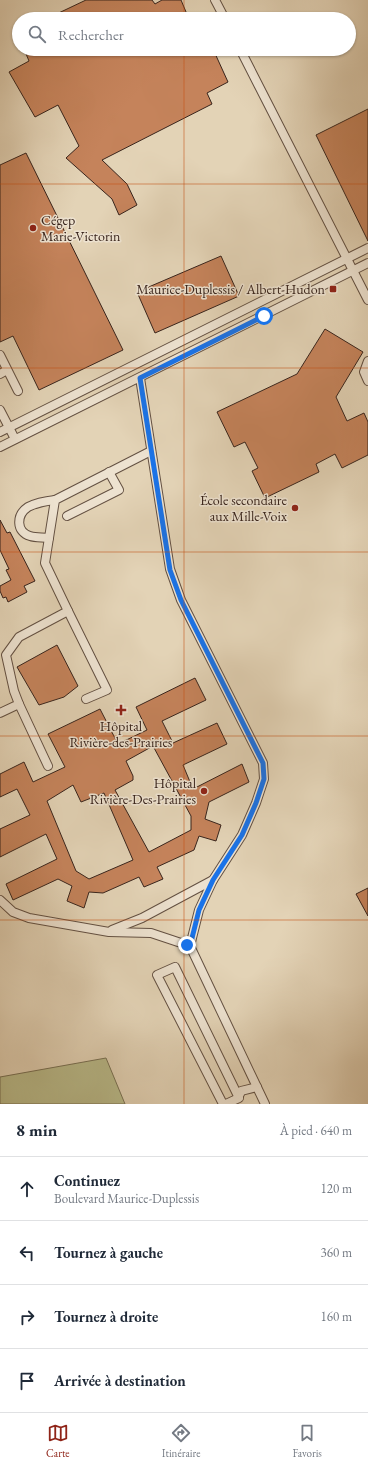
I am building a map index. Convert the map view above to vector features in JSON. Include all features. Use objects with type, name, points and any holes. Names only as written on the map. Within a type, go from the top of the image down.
[{"type":"street","points":[[215,0],[221,12]]},
{"type":"street","points":[[244,56],[368,300]]},
{"type":"street","points":[[0,432],[368,248]]},
{"type":"street","points":[[0,447],[368,263]]},
{"type":"street","points":[[183,341],[189,352]]},
{"type":"street","points":[[156,354],[162,366]]},
{"type":"street","points":[[0,355],[4,372],[18,391]]},
{"type":"street","points":[[368,361],[364,372],[368,381]]},
{"type":"street","points":[[124,370],[130,383]]},
{"type":"street","points":[[140,378],[170,570],[181,600],[263,763],[264,779],[256,803],[242,835],[213,880],[199,910],[190,946],[255,1088],[265,1104]]},
{"type":"street","points":[[0,410],[15,439]]},
{"type":"street","points":[[49,538],[30,536],[23,532],[19,526],[21,513],[28,507],[55,500],[151,451]]},
{"type":"street","points":[[67,516],[119,490],[109,472]]},
{"type":"street","points":[[55,500],[45,563],[107,690],[86,699]]},
{"type":"street","points":[[48,766],[14,691],[6,655],[19,637],[68,611]]},
{"type":"street","points":[[0,713],[19,704]]},
{"type":"street","points":[[109,932],[142,918],[213,880]]},
{"type":"street","points":[[0,900],[13,912],[29,918],[109,932],[151,933],[190,946]]},
{"type":"street","points":[[223,1104],[157,975],[176,967],[239,1095],[240,1098],[226,1104]]},
{"type":"street","points":[[239,1095],[244,1096],[251,1093],[255,1088]]},
{"type":"green space","points":[[106,1058],[125,1104],[0,1104],[0,1077]]},
{"type":"building","points":[[86,0],[152,0],[155,4],[162,0],[181,0],[186,12],[61,12]]},
{"type":"building","points":[[27,56],[216,56],[228,82],[207,93],[212,104],[102,160],[127,184],[137,205],[119,215],[112,199],[66,158],[79,146],[58,105],[35,117],[9,72],[29,61]]},
{"type":"building","points":[[368,109],[368,241],[316,135]]},
{"type":"building","name":"Cégep Marie-Victorin","points":[[26,153],[123,350],[39,390],[13,336],[0,342],[0,165]]},
{"type":"building","points":[[221,256],[239,296],[155,333],[137,292]]},
{"type":"building","points":[[325,329],[363,352],[336,397],[347,421],[364,413],[368,422],[368,455],[342,468],[335,454],[316,464],[319,472],[265,498],[252,471],[258,468],[245,442],[234,447],[217,412],[297,374]]},
{"type":"building","points":[[0,520],[7,533],[10,532],[35,581],[24,586],[27,592],[8,602],[6,597],[3,598],[0,591],[0,586],[11,580],[6,570],[9,569],[0,550]]},
{"type":"building","points":[[57,645],[78,686],[64,697],[39,705],[17,667]]},
{"type":"building","name":"Hôpital Rivière-Des-Prairies","points":[[195,678],[206,700],[162,721],[173,743],[217,723],[227,744],[183,765],[193,789],[242,764],[249,782],[209,802],[205,819],[221,825],[216,841],[199,836],[194,850],[157,867],[163,879],[144,887],[139,877],[103,893],[89,892],[84,908],[67,901],[72,886],[58,879],[13,900],[6,884],[57,859],[46,834],[0,857],[0,829],[30,815],[17,789],[0,797],[0,774],[24,762],[33,782],[65,767],[48,734],[100,709],[118,744],[147,730],[136,707]],"holes":[[[153,746],[191,816],[191,830],[149,852],[115,790],[133,780],[133,776],[126,761]],[[73,785],[81,802],[104,793],[133,860],[89,879],[76,871],[47,801]]]},
{"type":"building","points":[[368,888],[368,916],[356,894]]},
{"type":"place","name":"Cégep Marie-Victorin","points":[[33,228]]},
{"type":"place","name":"Maurice-Duplessis / Albert-Hudon","points":[[333,289]]},
{"type":"place","name":"École secondaire aux Mille-Voix","points":[[295,508]]},
{"type":"place","name":"Hôpital Rivière-des-Prairies","points":[[121,710]]},
{"type":"place","name":"Hôpital Rivière-Des-Prairies","points":[[204,791]]},
{"type":"route","points":[[187,945],[190,946],[199,910],[213,880],[242,835],[256,803],[264,779],[263,763],[181,600],[170,570],[140,378],[189,352],[264,316]]}]
